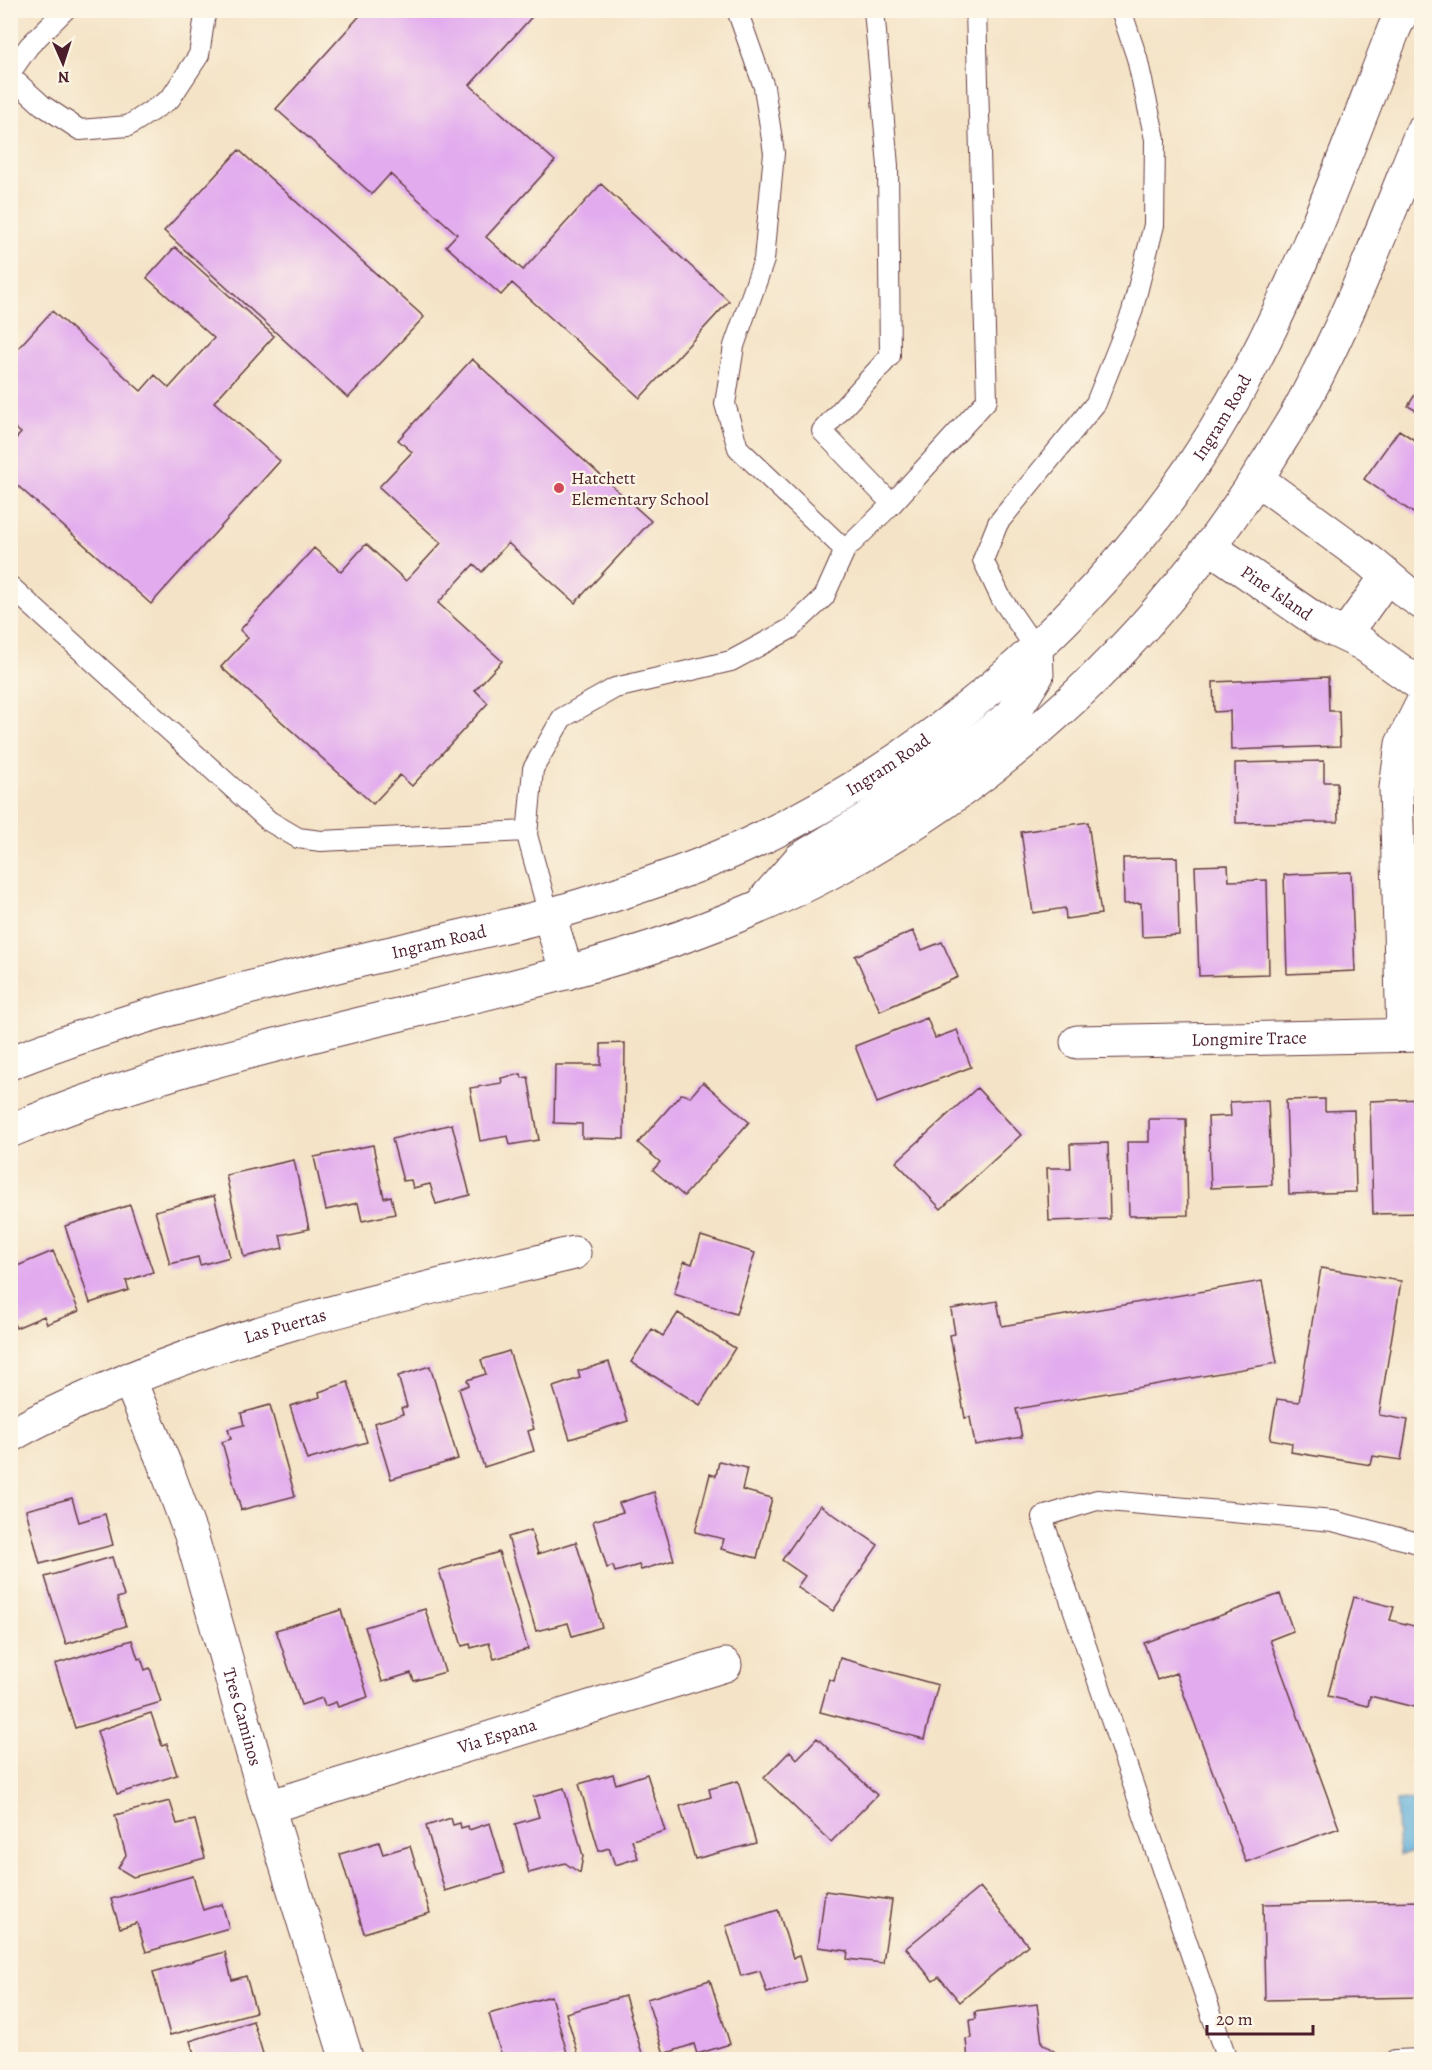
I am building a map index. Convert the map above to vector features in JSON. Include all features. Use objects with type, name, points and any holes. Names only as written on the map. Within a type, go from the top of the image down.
[{"type":"main road","name":"Ingram Road","points":[[10,1063],[89,1033],[216,995],[549,915],[615,895],[740,848],[868,778],[929,737],[1036,649],[1106,575],[1161,508],[1197,458],[1231,403],[1288,291],[1403,10]]},
{"type":"main road","points":[[10,1131],[73,1106],[178,1071],[245,1052],[567,973],[682,936],[758,907],[816,880],[924,816],[1033,734],[1086,687],[1172,596],[1210,547],[1257,479],[1303,405],[1376,247],[1422,130]]},
{"type":"main road","points":[[1257,479],[1422,603]]},
{"type":"main road","name":"Pine Island","points":[[1210,547],[1323,625],[1363,644],[1422,686]]},
{"type":"main road","points":[[1345,635],[1387,576]]},
{"type":"main road","points":[[758,907],[800,859],[866,819],[940,769],[1012,715],[1037,675],[1036,649]]},
{"type":"main road","points":[[1412,1035],[1396,789],[1402,744],[1422,704]]},
{"type":"main road","points":[[549,915],[567,973]]},
{"type":"main road","name":"Longmire Trace","points":[[1077,1042],[1412,1035]]},
{"type":"main road","name":"Las Puertas","points":[[10,1436],[129,1379],[204,1350],[260,1333],[574,1253]]},
{"type":"main road","name":"Tres Caminos","points":[[129,1379],[167,1470],[192,1538],[268,1807],[347,2060]]},
{"type":"main road","name":"Via Espana","points":[[268,1807],[725,1665]]},
{"type":"lane","points":[[65,10],[29,46],[10,74],[42,105],[80,130],[128,126],[170,99],[199,55],[205,15],[201,10]]},
{"type":"lane","points":[[737,10],[764,87],[774,153],[764,260],[734,346],[725,404],[738,448],[845,550]]},
{"type":"lane","points":[[874,10],[888,166],[890,356],[822,431],[892,504]]},
{"type":"lane","points":[[549,915],[527,831],[533,769],[562,718],[615,688],[731,661],[790,629],[824,597],[845,550],[892,504],[987,400],[976,10]]},
{"type":"lane","points":[[1036,649],[1001,598],[983,560],[998,523],[1096,403],[1132,312],[1154,225],[1155,139],[1137,58],[1121,10]]},
{"type":"lane","points":[[10,586],[269,821],[298,838],[321,841],[527,831]]},
{"type":"lane","points":[[1227,2060],[1042,1517],[1097,1500],[1333,1521],[1422,1544]]},
{"type":"lane","points":[[1395,2060],[1422,2059]]},
{"type":"water","points":[[1421,1799],[1421,1853],[1399,1855],[1396,1801]]},
{"type":"building","points":[[365,10],[538,10],[470,85],[555,161],[486,237],[523,270],[601,184],[729,301],[640,398],[512,283],[501,295],[446,246],[457,234],[390,174],[372,194],[276,109]]},
{"type":"building","points":[[239,150],[424,317],[348,398],[164,231]]},
{"type":"building","points":[[175,247],[274,336],[214,402],[280,461],[151,604],[10,479],[10,445],[21,433],[10,424],[10,357],[52,311],[141,391],[155,375],[169,388],[214,338],[147,278]]},
{"type":"building","points":[[472,359],[651,521],[575,603],[508,543],[482,572],[474,564],[438,603],[502,661],[475,690],[488,703],[412,786],[400,775],[373,804],[221,667],[248,638],[240,630],[314,548],[341,572],[366,544],[406,581],[441,543],[379,487],[412,452],[398,440]]},
{"type":"building","points":[[1422,383],[1422,414],[1408,406]]},
{"type":"building","points":[[1399,430],[1422,445],[1422,519],[1364,479]]},
{"type":"building","points":[[1328,677],[1329,711],[1339,711],[1340,746],[1231,750],[1230,711],[1214,712],[1213,682]]},
{"type":"building","points":[[1324,761],[1324,782],[1337,782],[1338,822],[1236,823],[1235,763]]},
{"type":"building","points":[[1088,822],[1101,914],[1066,919],[1065,908],[1033,913],[1021,832]]},
{"type":"building","points":[[1177,857],[1179,935],[1142,937],[1141,903],[1124,904],[1123,858]]},
{"type":"building","points":[[1228,865],[1229,881],[1267,880],[1269,974],[1199,976],[1195,866]]},
{"type":"building","points":[[1351,872],[1355,971],[1287,974],[1284,875]]},
{"type":"building","points":[[913,931],[922,950],[942,942],[958,977],[880,1011],[855,956]]},
{"type":"building","points":[[927,1018],[935,1038],[957,1030],[971,1067],[877,1103],[855,1046]]},
{"type":"building","points":[[625,1043],[624,1139],[582,1138],[582,1124],[554,1123],[555,1065],[601,1065],[601,1044]]},
{"type":"building","points":[[521,1074],[522,1078],[528,1077],[539,1140],[510,1145],[508,1136],[480,1141],[470,1088],[502,1083],[501,1078]]},
{"type":"building","points":[[703,1082],[749,1122],[684,1196],[653,1170],[660,1162],[638,1143],[681,1094],[691,1096]]},
{"type":"building","points":[[977,1088],[1021,1135],[941,1209],[896,1162]]},
{"type":"building","points":[[1325,1099],[1325,1111],[1354,1110],[1356,1192],[1289,1194],[1286,1100]]},
{"type":"building","points":[[1422,1099],[1422,1213],[1373,1214],[1370,1101]]},
{"type":"building","points":[[1268,1100],[1272,1185],[1211,1188],[1208,1117],[1231,1116],[1230,1102]]},
{"type":"building","points":[[1149,1119],[1186,1119],[1188,1215],[1129,1216],[1127,1142],[1149,1142]]},
{"type":"building","points":[[452,1124],[470,1195],[436,1204],[430,1184],[413,1188],[411,1180],[403,1181],[392,1139]]},
{"type":"building","points":[[1108,1143],[1110,1219],[1049,1221],[1047,1168],[1071,1168],[1070,1144]]},
{"type":"building","points":[[373,1145],[384,1198],[391,1196],[395,1214],[362,1221],[358,1203],[326,1210],[314,1157]]},
{"type":"building","points":[[294,1160],[309,1229],[280,1235],[283,1248],[244,1257],[226,1175]]},
{"type":"building","points":[[214,1196],[230,1257],[200,1265],[198,1257],[170,1264],[155,1211]]},
{"type":"building","points":[[130,1205],[153,1272],[126,1281],[129,1290],[90,1303],[65,1226]]},
{"type":"building","points":[[701,1236],[755,1253],[736,1314],[674,1294],[684,1261],[692,1264]]},
{"type":"building","points":[[53,1251],[79,1311],[47,1324],[44,1316],[16,1328],[10,1315],[10,1269]]},
{"type":"building","points":[[1321,1268],[1401,1281],[1379,1415],[1408,1420],[1401,1460],[1373,1456],[1371,1465],[1291,1452],[1292,1443],[1270,1439],[1277,1399],[1299,1402]]},
{"type":"building","points":[[1262,1281],[1277,1363],[1016,1409],[1022,1437],[975,1445],[970,1417],[965,1418],[950,1335],[955,1334],[951,1309],[997,1301],[1002,1326]]},
{"type":"building","points":[[678,1313],[735,1348],[700,1405],[631,1362],[652,1329],[663,1336]]},
{"type":"building","points":[[509,1351],[534,1429],[528,1431],[534,1451],[484,1467],[459,1389],[469,1385],[467,1380],[486,1374],[481,1360]]},
{"type":"building","points":[[609,1362],[628,1421],[570,1439],[553,1387],[580,1378],[578,1371]]},
{"type":"building","points":[[430,1366],[458,1459],[391,1479],[374,1423],[403,1414],[401,1408],[407,1407],[398,1376]]},
{"type":"building","points":[[348,1382],[367,1442],[307,1460],[290,1406],[320,1397],[319,1392]]},
{"type":"building","points":[[270,1405],[295,1496],[241,1510],[222,1442],[231,1439],[228,1429],[244,1425],[241,1413]]},
{"type":"building","points":[[719,1461],[747,1468],[742,1490],[772,1498],[757,1558],[721,1549],[724,1539],[695,1532],[710,1474],[716,1476]]},
{"type":"building","points":[[654,1492],[674,1560],[641,1570],[639,1565],[615,1572],[613,1566],[607,1568],[593,1521],[623,1512],[619,1503]]},
{"type":"building","points":[[72,1498],[79,1522],[105,1514],[113,1545],[40,1564],[26,1510]]},
{"type":"building","points":[[820,1505],[878,1545],[833,1611],[797,1587],[805,1576],[782,1560]]},
{"type":"building","points":[[531,1530],[538,1554],[576,1542],[602,1627],[572,1636],[568,1623],[536,1631],[508,1537]]},
{"type":"building","points":[[499,1552],[528,1649],[494,1659],[489,1643],[471,1648],[470,1644],[462,1646],[439,1570]]},
{"type":"building","points":[[112,1557],[124,1596],[117,1598],[126,1626],[66,1644],[45,1577]]},
{"type":"building","points":[[1280,1594],[1293,1631],[1270,1640],[1339,1828],[1246,1862],[1176,1673],[1157,1680],[1144,1643]]},
{"type":"building","points":[[1354,1597],[1394,1607],[1390,1620],[1422,1628],[1422,1709],[1370,1696],[1368,1706],[1328,1696]]},
{"type":"building","points":[[425,1609],[445,1672],[414,1681],[411,1673],[382,1682],[365,1627]]},
{"type":"building","points":[[341,1610],[368,1697],[338,1707],[336,1702],[325,1706],[322,1698],[301,1705],[276,1630]]},
{"type":"building","points":[[132,1640],[138,1659],[141,1658],[145,1670],[150,1668],[161,1702],[75,1728],[55,1664]]},
{"type":"building","points":[[840,1658],[938,1685],[924,1739],[820,1712],[829,1679],[834,1681]]},
{"type":"building","points":[[151,1713],[162,1746],[167,1744],[177,1775],[117,1794],[97,1731]]},
{"type":"building","points":[[817,1738],[877,1795],[831,1842],[764,1778],[790,1751],[797,1759]]},
{"type":"building","points":[[613,1774],[616,1784],[647,1774],[665,1831],[632,1840],[638,1858],[615,1865],[609,1848],[599,1851],[579,1784]]},
{"type":"building","points":[[738,1781],[756,1843],[695,1859],[680,1806],[711,1797],[709,1789]]},
{"type":"building","points":[[564,1788],[583,1856],[580,1873],[565,1863],[529,1873],[515,1824],[539,1817],[533,1797]]},
{"type":"building","points":[[170,1801],[177,1824],[195,1820],[205,1858],[133,1877],[118,1868],[126,1855],[115,1815]]},
{"type":"building","points":[[451,1818],[453,1825],[460,1823],[461,1828],[468,1826],[469,1830],[490,1823],[505,1873],[445,1891],[426,1826]]},
{"type":"building","points":[[379,1842],[383,1854],[410,1846],[430,1913],[364,1933],[340,1854]]},
{"type":"building","points":[[193,1876],[203,1910],[222,1904],[229,1928],[146,1952],[137,1923],[120,1928],[111,1899]]},
{"type":"building","points":[[980,1887],[1028,1945],[960,2002],[939,1977],[933,1981],[906,1948]]},
{"type":"building","points":[[825,1891],[892,1900],[883,1963],[847,1959],[848,1951],[818,1947]]},
{"type":"building","points":[[1422,1901],[1422,1997],[1265,2000],[1263,1904]]},
{"type":"building","points":[[778,1910],[793,1958],[799,1956],[806,1981],[767,1993],[760,1971],[741,1976],[726,1926]]},
{"type":"building","points":[[225,1952],[232,1980],[246,1976],[256,2012],[170,2035],[153,1972]]},
{"type":"building","points":[[710,1980],[730,2044],[697,2054],[694,2044],[664,2054],[647,1999]]},
{"type":"building","points":[[551,1996],[569,2060],[503,2060],[489,2014]]},
{"type":"building","points":[[625,1996],[644,2060],[580,2060],[566,2013]]},
{"type":"building","points":[[1037,2004],[1042,2043],[1058,2054],[1054,2060],[968,2060],[966,2039],[972,2038],[970,2020],[976,2019],[975,2012]]},
{"type":"building","points":[[253,2021],[264,2057],[254,2060],[196,2060],[190,2041]]},
{"type":"building","points":[[476,2055],[478,2060],[462,2060],[462,2059]]},
{"type":"place","name":"Hatchett Elementary School","points":[[559,488]]}]
